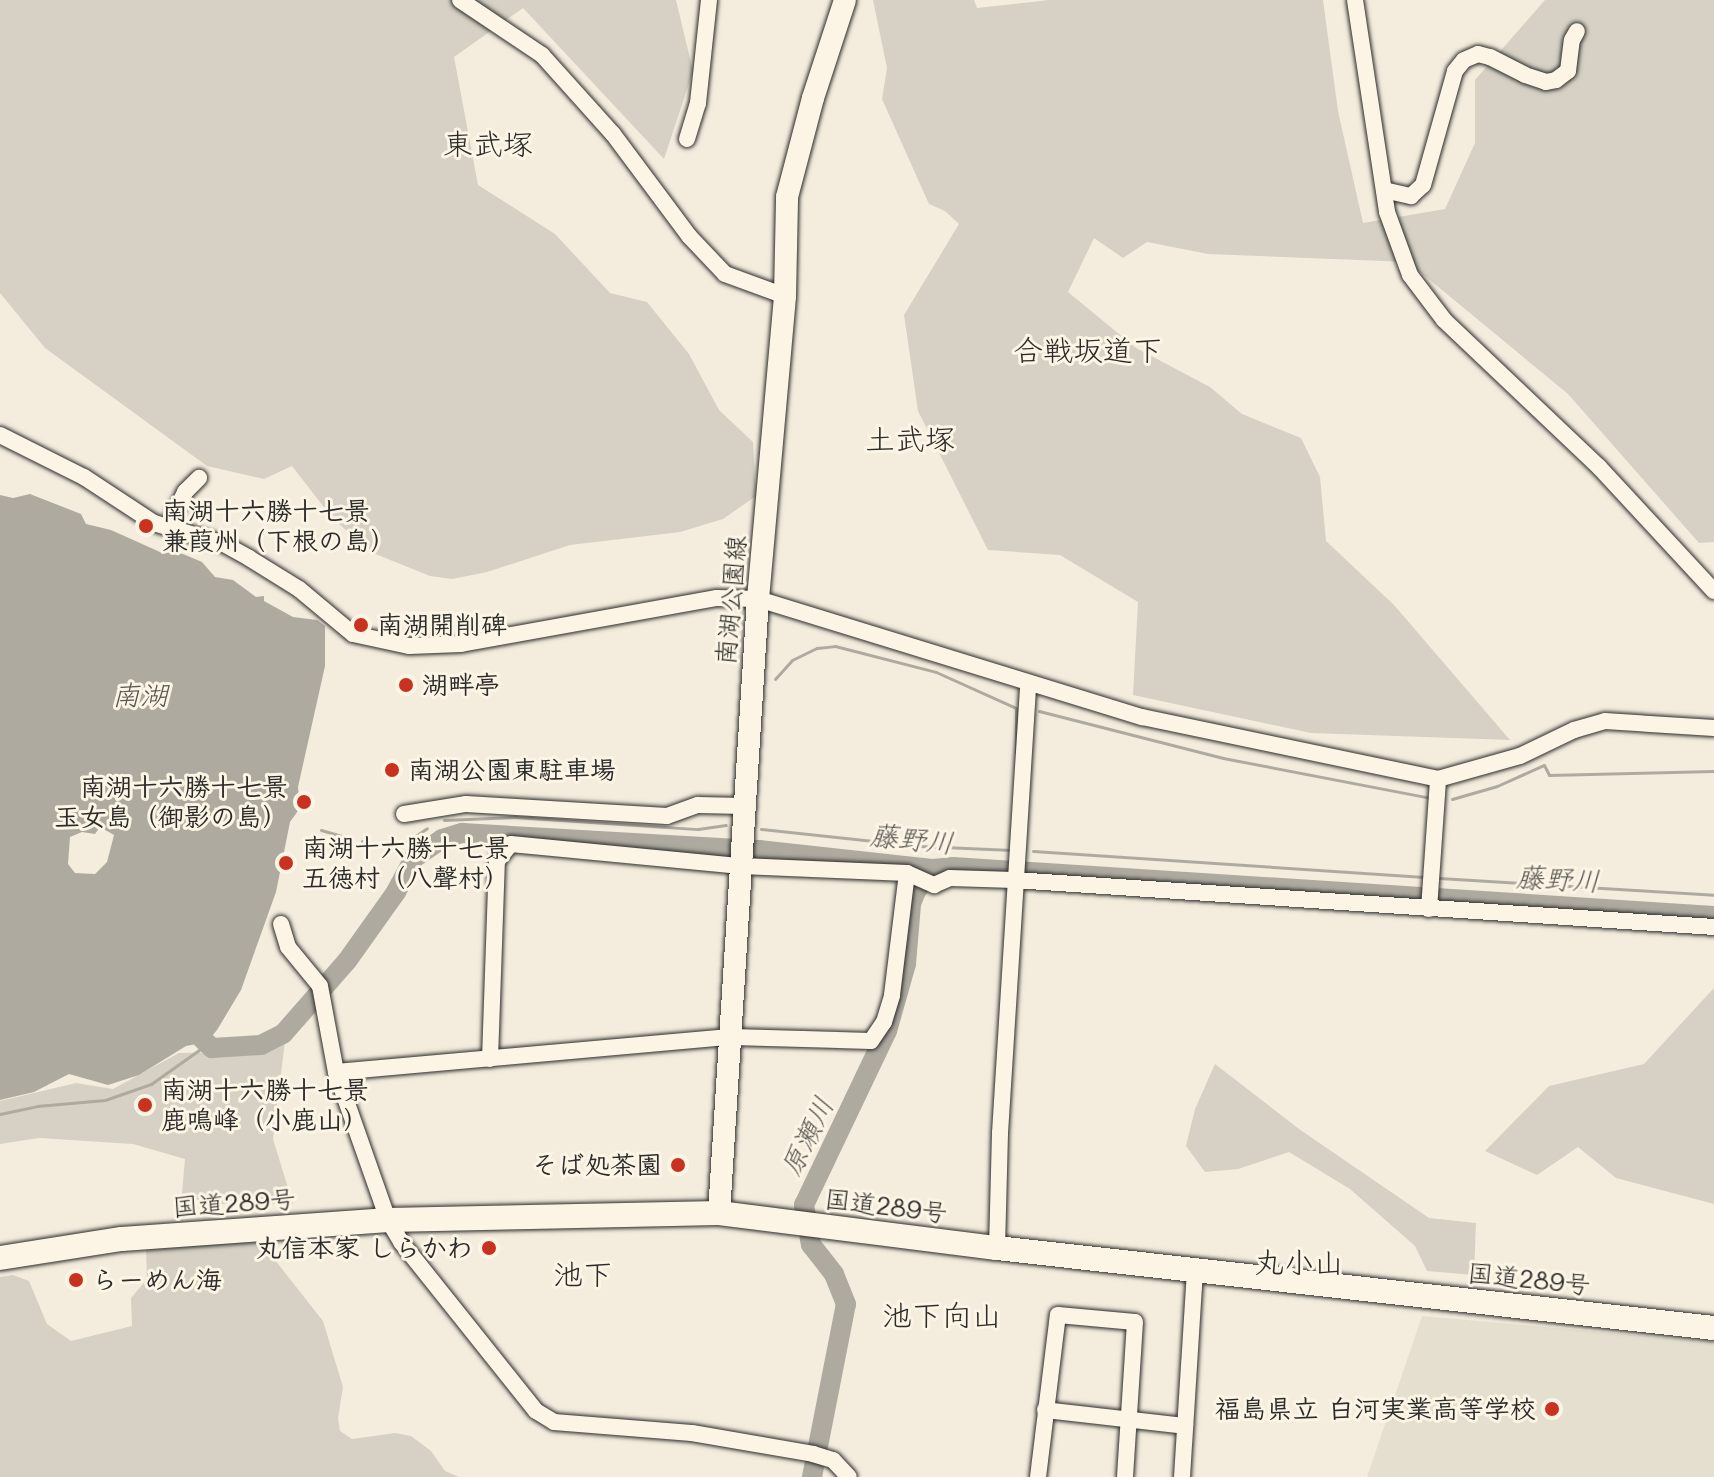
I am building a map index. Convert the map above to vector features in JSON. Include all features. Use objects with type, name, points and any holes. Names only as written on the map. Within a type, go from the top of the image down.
[{"type":"highway","name":"国道289号","points":[[0,1258],[122,1239],[388,1220],[719,1213],[997,1248],[1714,1328]]},
{"type":"main road","name":"南湖公園線","points":[[719,1213],[758,599],[785,296],[787,197],[813,98],[845,0]]},
{"type":"street","points":[[460,0],[542,55],[613,134],[689,236],[725,274],[785,296]]},
{"type":"street","points":[[687,139],[698,103],[709,0]]},
{"type":"street","points":[[1355,0],[1387,212],[1410,275],[1444,320],[1599,467],[1714,591]]},
{"type":"street","points":[[1384,190],[1411,196],[1423,185],[1455,71],[1464,60],[1478,54],[1525,75],[1546,82],[1556,80],[1568,71],[1572,40],[1577,31]]},
{"type":"street","points":[[0,435],[84,477],[154,523],[224,544],[299,589],[353,634],[409,646],[461,644],[717,598],[758,599],[1142,717],[1438,779],[1520,756],[1574,730],[1605,721],[1714,728]]},
{"type":"street","points":[[174,514],[185,492],[199,478]]},
{"type":"street","points":[[997,1248],[1015,859],[1028,683]]},
{"type":"street","points":[[1429,909],[1438,779]]},
{"type":"street","points":[[404,814],[466,804],[667,816],[698,805],[744,806]]},
{"type":"street","points":[[490,1059],[497,861],[511,844],[741,866],[919,878],[1014,880],[1714,927]]},
{"type":"street","points":[[336,1072],[732,1037],[871,1041],[884,1022],[892,995],[919,878]]},
{"type":"street","points":[[281,924],[288,947],[322,992],[336,1072],[388,1220],[401,1242],[536,1411],[554,1422],[692,1433],[818,1455],[833,1460],[849,1477]]},
{"type":"street","points":[[1182,1477],[1195,1270]]},
{"type":"street","points":[[1038,1477],[1058,1315],[1135,1322],[1125,1477]]},
{"type":"street","points":[[1045,1410],[1185,1426]]},
{"type":"shaded area","points":[[0,0],[676,0],[693,71],[664,159],[523,8],[454,57],[478,185],[555,234],[610,293],[647,302],[689,354],[719,410],[753,442],[756,496],[723,519],[680,532],[570,545],[487,572],[452,579],[430,576],[373,553],[333,519],[292,466],[264,479],[207,466],[45,348],[0,293]]},
{"type":"shaded area","points":[[873,0],[974,0],[977,8],[1049,0],[1323,0],[1338,111],[1363,223],[1445,209],[1475,143],[1475,80],[1545,0],[1714,0],[1714,542],[1699,543],[1568,394],[1408,262],[1208,254],[1147,242],[1123,258],[1094,238],[1068,292],[1136,348],[1210,387],[1242,414],[1301,438],[1320,477],[1326,541],[1394,605],[1510,740],[1311,733],[1133,695],[1138,602],[1060,555],[988,550],[918,411],[904,315],[959,224],[945,211],[929,204],[882,99],[887,68]]},
{"type":"shaded area","points":[[1714,988],[1714,1204],[1616,1178],[1578,1147],[1537,1175],[1485,1151],[1549,1086],[1644,1064]]},
{"type":"shaded area","points":[[286,1033],[273,1139],[293,1204],[181,1204],[185,1159],[133,1144],[39,1138],[0,1144],[0,1101],[76,1083],[113,1089],[179,1053],[233,1052]]},
{"type":"shaded area","points":[[1215,1064],[1299,1129],[1429,1218],[1476,1223],[1474,1275],[1427,1271],[1415,1246],[1350,1189],[1289,1152],[1238,1169],[1205,1172],[1186,1146],[1195,1109]]},
{"type":"shaded area","points":[[260,1241],[323,1321],[343,1387],[338,1418],[340,1431],[352,1439],[395,1433],[411,1436],[431,1451],[445,1471],[459,1477],[0,1477],[0,1277],[13,1275],[29,1281],[47,1324],[71,1341],[132,1326],[131,1298],[147,1279],[146,1249]]},
{"type":"shaded area","name":"福島県立 白河実業高等学校","points":[[1422,1316],[1714,1342],[1714,1477],[1367,1477]]},
{"type":"water","name":"南湖","points":[[30,494],[81,514],[86,524],[111,530],[160,552],[183,554],[202,562],[215,577],[233,580],[256,597],[264,596],[264,601],[293,617],[317,620],[325,626],[325,666],[298,787],[300,808],[290,822],[276,892],[241,990],[217,1030],[207,1042],[186,1046],[139,1075],[108,1085],[69,1074],[34,1092],[0,1100],[0,495],[13,498]],"holes":[[[100,827],[114,835],[107,862],[95,874],[75,873],[68,864],[70,837],[82,832],[95,834]]]},
{"type":"waterway","points":[[775,679],[792,660],[817,648],[835,646],[936,672],[1016,708],[1016,753]]},
{"type":"waterway","points":[[1039,711],[1223,758],[1430,798]]},
{"type":"waterway","points":[[1452,799],[1497,786],[1544,765],[1549,775],[1714,771]]},
{"type":"waterway","points":[[444,820],[515,817],[698,829],[726,825]]},
{"type":"waterway","points":[[362,841],[390,848],[402,845],[427,828]]},
{"type":"waterway","points":[[761,829],[920,846],[1012,850]]},
{"type":"waterway","points":[[321,830],[352,839]]},
{"type":"waterway","name":"藤野川","points":[[187,1024],[212,1048],[261,1045],[283,1034],[347,961],[396,892],[414,858],[442,839],[462,833],[760,850],[932,869],[953,867],[1714,916]]},
{"type":"waterway","points":[[1033,851],[1424,877]]},
{"type":"waterway","name":"原瀬川","points":[[812,1477],[846,1304],[834,1274],[811,1245],[804,1205],[887,1031],[906,964],[911,904],[916,891],[932,869]]},
{"type":"waterway","points":[[1439,878],[1714,895]]},
{"type":"waterway","points":[[0,1114],[37,1106],[105,1100],[151,1084],[203,1047],[212,1048]]},
{"type":"place","name":"南湖十六勝十七景 兼葭州（下根の島）","points":[[146,526]]},
{"type":"place","name":"南湖開削碑","points":[[361,625]]},
{"type":"place","name":"湖畔亭","points":[[406,685]]},
{"type":"place","name":"南湖公園東駐車場","points":[[392,770]]},
{"type":"place","name":"南湖十六勝十七景 玉女島（御影の島）","points":[[304,802]]},
{"type":"place","name":"南湖十六勝十七景 五徳村（八聲村）","points":[[286,863]]},
{"type":"place","name":"南湖十六勝十七景 鹿鳴峰（小鹿山）","points":[[145,1105]]},
{"type":"place","name":"そば処茶園","points":[[678,1165]]},
{"type":"place","name":"丸信本家 しらかわ","points":[[489,1248]]},
{"type":"place","name":"らーめん海","points":[[76,1280]]},
{"type":"place","name":"福島県立 白河実業高等学校","points":[[1552,1409]]},
{"type":"district","name":"東武塚","points":[[488,143]]},
{"type":"district","name":"合戦坂道下","points":[[1088,349]]},
{"type":"district","name":"土武塚","points":[[910,438]]},
{"type":"district","name":"丸小山","points":[[1299,1261]]},
{"type":"district","name":"池下","points":[[583,1273]]},
{"type":"district","name":"池下向山","points":[[942,1314]]}]
